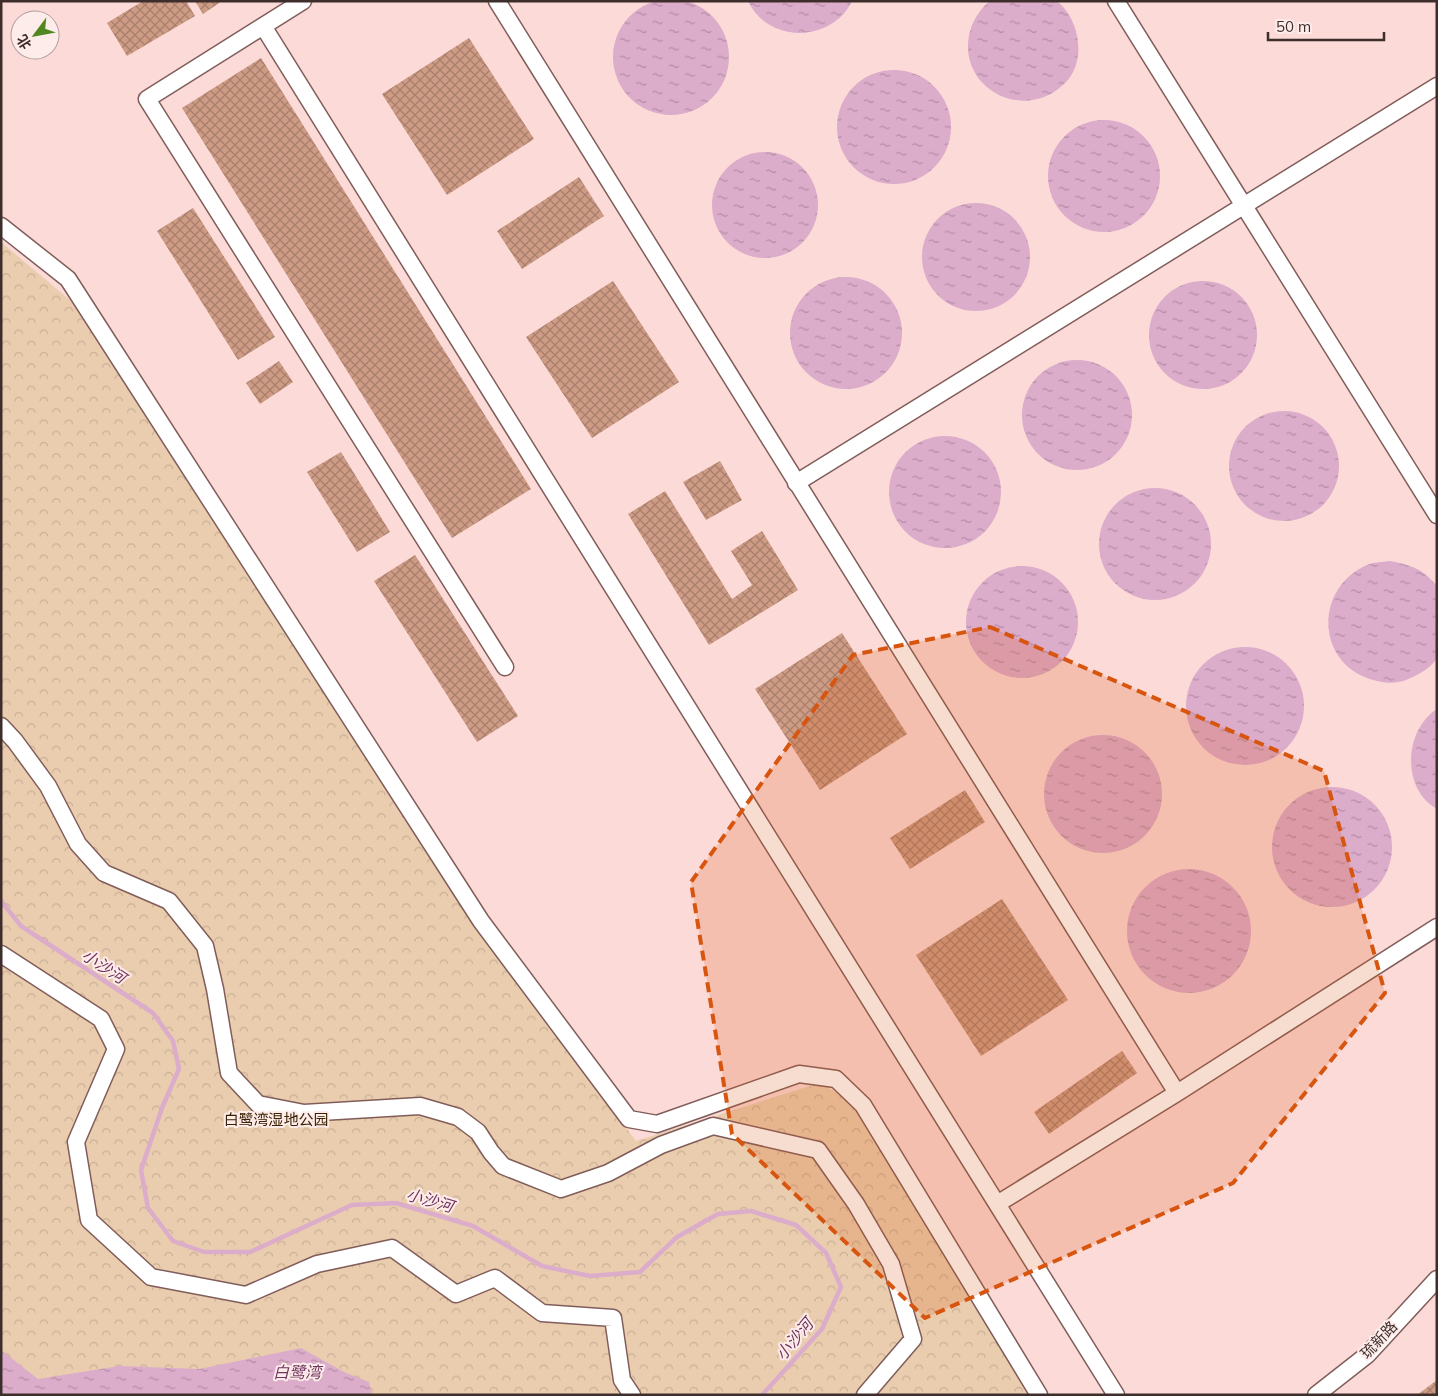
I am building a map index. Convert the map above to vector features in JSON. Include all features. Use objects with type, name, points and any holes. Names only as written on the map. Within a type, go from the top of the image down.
[{"type":"street","points":[[303,1],[147,100],[505,667]]},
{"type":"street","points":[[497,1],[1177,1093]]},
{"type":"street","points":[[1116,1],[1437,515]]},
{"type":"street","points":[[262,26],[1116,1395]]},
{"type":"street","points":[[796,483],[1437,86]]},
{"type":"street","points":[[1,226],[68,278],[481,921],[628,1119],[656,1124],[800,1074],[836,1079],[863,1105],[1039,1395]]},
{"type":"street","points":[[1,726],[15,741],[48,786],[78,844],[104,873],[169,901],[205,946],[215,989],[230,1073],[258,1104],[304,1113],[420,1106],[458,1117],[478,1132],[491,1152],[504,1166],[561,1189],[608,1173],[662,1145],[713,1126],[818,1150],[856,1204],[891,1264],[912,1339],[865,1395]]},
{"type":"street","points":[[997,1204],[1177,1093],[1437,927]]},
{"type":"street","points":[[1,954],[101,1019],[116,1049],[76,1142],[90,1220],[151,1277],[246,1295],[317,1264],[392,1248],[456,1294],[495,1278],[542,1312],[613,1318],[622,1380],[632,1395]]},
{"type":"street","name":"琉新路","points":[[1316,1395],[1367,1355],[1437,1278]]},
{"type":"highlighted area","points":[[990,627],[1324,771],[1385,993],[1233,1183],[925,1318],[732,1134],[691,882],[853,655]]},
{"type":"green space","name":"白鹭湾湿地公园","points":[[1,242],[70,300],[475,925],[636,1141],[819,1083],[856,1103],[1028,1395],[1,1395]]},
{"type":"water","points":[[671,-1],[693,3],[712,16],[725,35],[729,57],[725,79],[712,98],[693,111],[671,115],[649,111],[630,98],[617,79],[613,57],[617,35],[630,16],[649,3]]},
{"type":"water","points":[[748,1],[852,1],[843,15],[830,25],[816,31],[800,33],[784,31],[770,25],[757,15]]},
{"type":"water","points":[[990,1],[1054,1],[1063,7],[1073,23],[1078,40],[1078,58],[1072,75],[1066,82],[1049,95],[1030,100],[1012,99],[995,92],[981,81],[971,65],[968,46],[972,25],[977,15]]},
{"type":"water","points":[[894,70],[916,75],[934,87],[946,105],[951,127],[946,149],[934,167],[916,179],[894,184],[872,179],[854,167],[842,149],[837,127],[842,105],[854,87],[872,75]]},
{"type":"water","points":[[1104,120],[1125,124],[1144,136],[1156,155],[1160,176],[1156,197],[1144,216],[1125,228],[1104,232],[1083,228],[1064,216],[1052,197],[1048,176],[1052,155],[1064,136],[1083,124]]},
{"type":"water","points":[[765,152],[785,156],[802,168],[814,185],[818,205],[814,225],[802,242],[785,254],[765,258],[745,254],[728,242],[716,225],[712,205],[716,185],[728,168],[745,156]]},
{"type":"water","points":[[976,203],[997,207],[1014,219],[1026,236],[1030,257],[1026,278],[1014,295],[997,307],[976,311],[955,307],[938,295],[926,278],[922,257],[926,236],[938,219],[955,207]]},
{"type":"water","points":[[846,277],[857,278],[867,282],[885,294],[897,312],[901,322],[901,344],[897,354],[885,372],[867,384],[857,388],[846,389],[835,388],[825,384],[807,372],[795,354],[791,344],[790,333],[791,322],[795,312],[807,294],[825,282],[835,278]]},
{"type":"water","points":[[1203,281],[1224,285],[1241,297],[1253,314],[1257,335],[1253,356],[1241,373],[1224,385],[1203,389],[1182,385],[1165,373],[1153,356],[1149,335],[1153,314],[1165,297],[1182,285]]},
{"type":"water","points":[[1077,360],[1098,364],[1116,376],[1128,394],[1132,415],[1128,436],[1116,454],[1098,466],[1077,470],[1056,466],[1038,454],[1026,436],[1022,415],[1026,394],[1038,376],[1056,364]]},
{"type":"water","points":[[1284,411],[1305,415],[1323,427],[1335,445],[1339,466],[1335,487],[1323,505],[1305,517],[1284,521],[1263,517],[1245,505],[1233,487],[1229,466],[1233,445],[1245,427],[1263,415]]},
{"type":"water","points":[[945,436],[966,440],[984,453],[997,471],[1001,492],[997,513],[984,531],[966,544],[945,548],[924,544],[906,531],[893,513],[889,492],[893,471],[906,453],[924,440]]},
{"type":"water","points":[[1155,488],[1177,492],[1195,504],[1207,522],[1211,544],[1207,566],[1195,584],[1177,596],[1155,600],[1133,596],[1115,584],[1103,566],[1099,544],[1103,522],[1115,504],[1133,492]]},
{"type":"water","points":[[1390,561],[1416,569],[1427,575],[1437,586],[1437,658],[1415,676],[1390,683],[1373,680],[1354,671],[1340,659],[1332,643],[1328,625],[1330,607],[1337,590],[1350,576],[1367,565]]},
{"type":"water","points":[[1022,566],[1043,570],[1062,582],[1074,601],[1078,622],[1074,643],[1062,662],[1043,674],[1022,678],[1001,674],[982,662],[970,643],[966,622],[970,601],[982,582],[1001,570]]},
{"type":"water","points":[[1245,647],[1268,651],[1287,664],[1300,683],[1304,706],[1300,729],[1287,748],[1268,761],[1245,765],[1222,761],[1203,748],[1190,729],[1186,706],[1190,683],[1203,664],[1222,651]]},
{"type":"water","points":[[1437,709],[1437,809],[1425,800],[1417,788],[1412,774],[1411,759],[1418,731],[1426,719]]},
{"type":"water","points":[[1103,735],[1125,740],[1145,752],[1157,772],[1162,794],[1157,816],[1145,836],[1125,848],[1103,853],[1081,848],[1061,836],[1049,816],[1044,794],[1049,772],[1061,752],[1081,740]]},
{"type":"water","points":[[1332,787],[1355,791],[1375,804],[1388,824],[1392,847],[1388,870],[1375,890],[1355,903],[1332,907],[1309,903],[1289,890],[1276,870],[1272,847],[1276,824],[1289,804],[1309,791]]},
{"type":"water","points":[[1189,869],[1213,874],[1233,887],[1246,907],[1251,931],[1246,955],[1233,975],[1213,988],[1189,993],[1165,988],[1145,975],[1132,955],[1127,931],[1132,907],[1145,887],[1165,874]]},
{"type":"water","name":"白鹭湾","points":[[301,1348],[344,1372],[369,1382],[372,1395],[1,1395],[1,1350],[38,1379],[119,1366],[199,1369]]},
{"type":"building","points":[[143,1],[186,1],[195,16],[127,56],[107,23]]},
{"type":"building","points":[[195,1],[222,1],[203,14]]},
{"type":"building","points":[[469,38],[534,139],[447,195],[382,94]]},
{"type":"building","points":[[261,58],[531,489],[452,538],[182,108]]},
{"type":"building","points":[[579,177],[604,216],[522,269],[497,231]]},
{"type":"building","points":[[193,208],[275,337],[238,360],[157,231]]},
{"type":"building","points":[[613,281],[679,382],[592,438],[526,337]]},
{"type":"building","points":[[279,361],[293,382],[260,404],[246,383]]},
{"type":"building","points":[[341,452],[390,532],[357,552],[307,472]]},
{"type":"building","points":[[720,461],[742,500],[706,520],[683,482]]},
{"type":"building","points":[[665,491],[732,599],[752,585],[731,551],[762,531],[798,590],[709,645],[628,514]]},
{"type":"building","points":[[415,555],[518,716],[477,742],[374,581]]},
{"type":"building","points":[[842,633],[907,734],[820,790],[755,689]]},
{"type":"building","points":[[965,790],[985,822],[910,869],[890,838]]},
{"type":"building","points":[[1002,899],[1068,1000],[981,1056],[916,955]]},
{"type":"building","points":[[1122,1051],[1137,1073],[1049,1134],[1034,1112]]},
{"type":"building","points":[[1437,1380],[1437,1395],[1417,1395]]},
{"type":"waterway","name":"小沙河","points":[[1,901],[21,926],[153,1013],[173,1041],[179,1069],[162,1108],[141,1170],[148,1208],[173,1241],[204,1252],[250,1252],[352,1205],[396,1203],[473,1226],[542,1266],[590,1276],[640,1272],[677,1237],[718,1214],[751,1211],[796,1225],[826,1253],[841,1287],[822,1329],[762,1395]]}]
